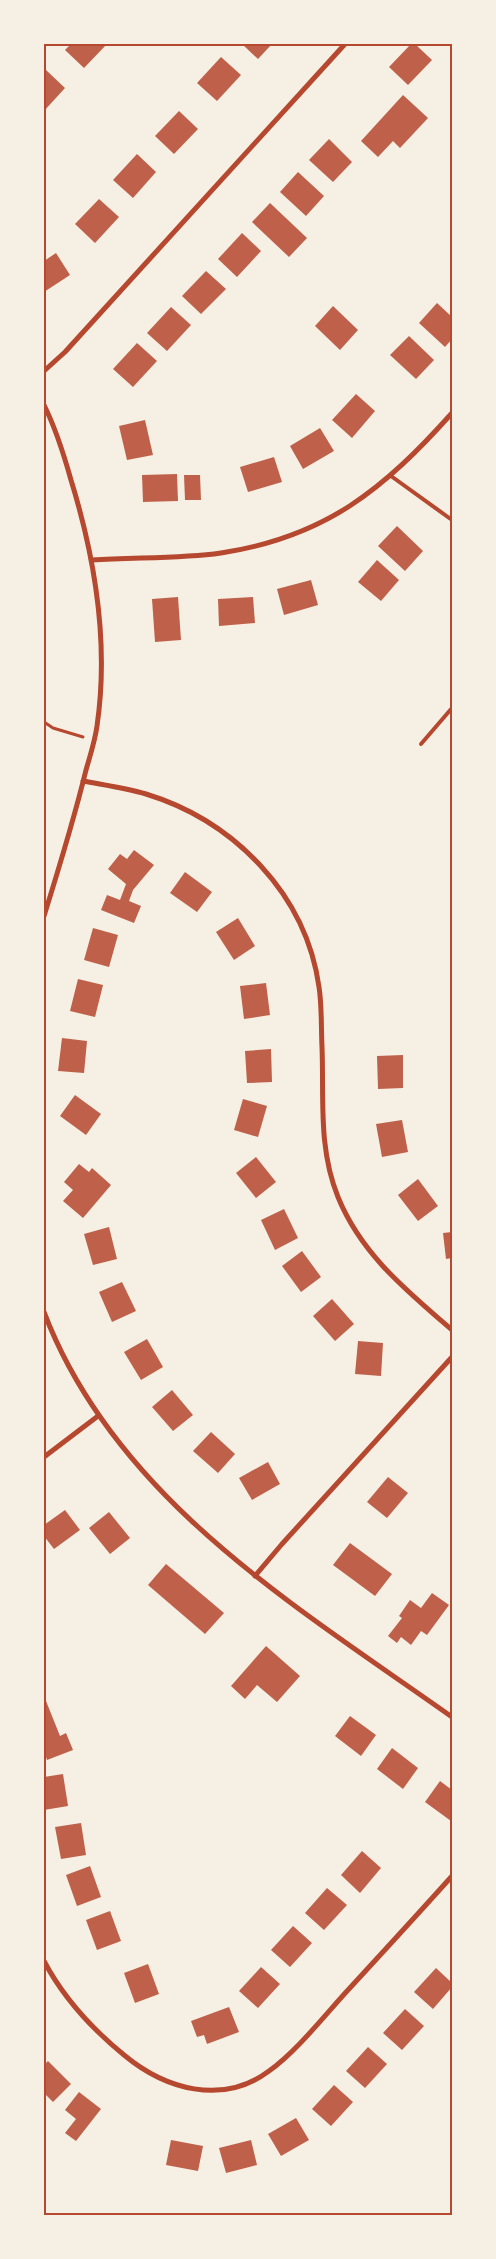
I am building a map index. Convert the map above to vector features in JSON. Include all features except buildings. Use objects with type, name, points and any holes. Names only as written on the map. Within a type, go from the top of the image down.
[{"type":"street","points":[[44,371],[65,352],[345,44]]},
{"type":"street","points":[[44,405],[63,453],[82,514],[92,560],[99,612],[100,677],[97,726],[94,740],[44,916]]},
{"type":"street","points":[[92,560],[219,553],[255,547],[291,537],[354,504],[391,476],[419,450],[452,413]]},
{"type":"street","points":[[83,781],[146,794],[178,806],[207,822],[235,841],[260,864],[280,889],[297,917],[309,947],[319,987],[323,1134],[328,1166],[338,1196],[352,1226],[371,1255],[412,1296],[452,1330]]},
{"type":"street","points":[[44,1312],[72,1373],[98,1416],[125,1452],[155,1484],[207,1534],[255,1576],[452,1717]]},
{"type":"street","points":[[255,1576],[452,1357]]},
{"type":"street","points":[[44,1457],[98,1416]]},
{"type":"street","points":[[44,1961],[55,1982],[75,2009],[99,2034],[137,2066],[161,2080],[178,2087],[222,2090],[250,2082],[269,2071],[306,2036],[452,1876]]},
{"type":"lane","points":[[391,476],[452,520]]},
{"type":"lane","points":[[421,744],[452,708]]},
{"type":"path","points":[[44,722],[53,728],[94,740]]}]
